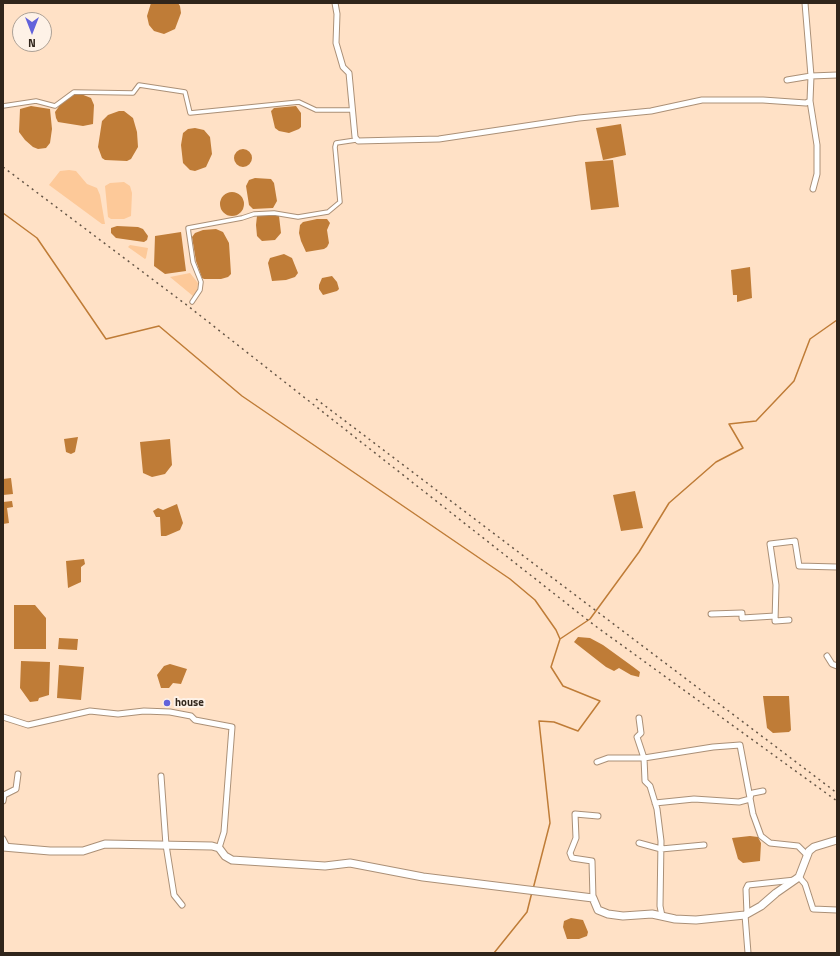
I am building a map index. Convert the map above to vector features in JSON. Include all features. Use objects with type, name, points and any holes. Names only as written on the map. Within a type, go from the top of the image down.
[{"type":"main road","points":[[5,847],[50,851],[83,850],[105,844],[212,846],[219,848],[225,856],[232,860],[325,866],[350,863],[423,877],[593,898],[598,910],[608,914],[662,916],[675,919],[696,920],[746,914],[761,906],[797,878],[802,872],[806,854],[814,847],[837,840]]},
{"type":"street","points":[[335,3],[337,14],[336,43],[343,67],[349,73],[356,140]]},
{"type":"street","points":[[805,3],[811,76],[810,101],[818,145],[817,174],[813,189]]},
{"type":"street","points":[[787,80],[811,76],[837,75]]},
{"type":"street","points":[[3,106],[36,101],[55,106],[74,92],[132,93],[139,85],[185,92],[190,114],[299,102],[316,110],[352,110]]},
{"type":"street","points":[[192,302],[200,290],[201,282],[192,262],[188,228],[242,218],[254,214],[274,213],[298,217],[328,212],[340,202],[335,147],[336,143],[356,140],[439,139],[579,118],[650,112],[676,108],[702,100],[762,100],[806,103],[810,101]]},
{"type":"street","points":[[790,620],[775,621],[776,585],[770,544],[795,541],[798,566],[837,567]]},
{"type":"street","points":[[711,614],[742,613],[742,618],[775,616]]},
{"type":"street","points":[[826,656],[832,664],[837,666]]},
{"type":"street","points":[[3,717],[28,725],[90,710],[118,714],[144,711],[170,712],[192,716],[195,720],[232,727],[224,832],[219,848]]},
{"type":"street","points":[[640,718],[641,734],[637,738],[644,758],[645,781],[650,786],[655,803],[661,849],[660,906],[662,916]]},
{"type":"street","points":[[597,762],[608,758],[644,758],[712,747],[740,745],[753,814],[761,836],[770,843],[798,846],[806,854]]},
{"type":"street","points":[[3,801],[4,795],[16,789],[18,774]]},
{"type":"street","points":[[161,776],[166,845],[174,895],[182,905]]},
{"type":"street","points":[[655,803],[694,799],[738,802],[750,799],[753,793],[764,791]]},
{"type":"street","points":[[593,898],[592,861],[572,858],[570,852],[576,838],[575,814],[598,816]]},
{"type":"street","points":[[3,839],[5,847]]},
{"type":"street","points":[[639,843],[661,849],[704,845]]},
{"type":"street","points":[[748,953],[746,889],[748,885],[797,878],[805,884],[813,909],[837,910]]},
{"type":"shaded area","points":[[151,3],[178,3],[181,13],[175,29],[164,34],[154,31],[149,25],[147,16]]},
{"type":"shaded area","points":[[81,94],[91,98],[94,105],[93,124],[83,126],[58,122],[55,112],[60,105],[73,95]]},
{"type":"shaded area","points":[[31,106],[50,109],[52,129],[50,143],[46,148],[38,149],[33,147],[19,132],[20,109]]},
{"type":"shaded area","points":[[296,106],[301,113],[301,127],[289,133],[279,131],[275,128],[271,111],[274,108]]},
{"type":"shaded area","points":[[119,111],[124,111],[133,118],[137,132],[138,147],[131,159],[127,161],[105,160],[102,158],[98,147],[102,121],[108,115]]},
{"type":"shaded area","points":[[621,124],[626,155],[603,160],[596,128]]},
{"type":"shaded area","points":[[195,128],[204,130],[210,137],[212,154],[206,167],[195,171],[190,170],[183,163],[181,145],[183,133],[188,129]]},
{"type":"shaded area","points":[[243,149],[249,152],[252,158],[249,164],[243,167],[237,164],[234,158],[237,152]]},
{"type":"shaded area","points":[[613,160],[619,207],[591,210],[585,162]]},
{"type":"shaded area","points":[[60,171],[76,171],[87,184],[97,188],[100,195],[105,224],[102,224],[49,185]]},
{"type":"shaded area","points":[[255,178],[271,179],[274,183],[277,201],[273,208],[253,209],[249,205],[246,186],[249,180]]},
{"type":"shaded area","points":[[124,182],[130,186],[132,193],[131,216],[124,219],[111,219],[108,217],[105,186],[110,183]]},
{"type":"shaded area","points":[[232,192],[241,195],[244,204],[241,213],[232,216],[223,213],[220,204],[223,195]]},
{"type":"shaded area","points":[[257,216],[279,216],[281,233],[275,240],[262,241],[257,236]]},
{"type":"shaded area","points":[[317,219],[327,219],[330,223],[327,230],[329,243],[324,249],[306,252],[299,233],[300,225],[303,222]]},
{"type":"shaded area","points":[[117,226],[138,227],[143,229],[148,236],[147,240],[144,242],[116,238],[111,233],[111,228]]},
{"type":"shaded area","points":[[216,229],[223,232],[229,243],[231,274],[228,277],[221,279],[204,279],[202,278],[196,261],[192,237],[195,233],[203,230]]},
{"type":"shaded area","points":[[181,232],[186,271],[165,274],[154,266],[155,236]]},
{"type":"shaded area","points":[[130,245],[148,248],[146,258],[145,259],[128,247]]},
{"type":"shaded area","points":[[284,254],[292,258],[298,273],[295,277],[286,280],[272,281],[268,263],[270,258]]},
{"type":"shaded area","points":[[750,267],[752,298],[737,302],[737,295],[733,295],[731,270]]},
{"type":"shaded area","points":[[190,273],[198,283],[197,291],[193,296],[170,277]]},
{"type":"shaded area","points":[[332,276],[337,282],[339,289],[323,295],[319,289],[322,278]]},
{"type":"shaded area","points":[[78,437],[75,452],[71,454],[66,452],[64,439]]},
{"type":"shaded area","points":[[170,439],[172,465],[165,474],[152,477],[143,473],[140,442]]},
{"type":"shaded area","points":[[11,478],[13,494],[3,495],[3,479]]},
{"type":"shaded area","points":[[635,491],[643,528],[621,531],[613,495]]},
{"type":"shaded area","points":[[12,501],[13,507],[7,508],[9,523],[3,524],[3,502]]},
{"type":"shaded area","points":[[177,504],[183,523],[180,530],[166,536],[161,536],[160,517],[156,517],[153,511],[158,508],[163,510]]},
{"type":"shaded area","points":[[84,559],[85,564],[81,567],[81,582],[68,588],[66,561]]},
{"type":"shaded area","points":[[14,605],[35,605],[46,618],[46,649],[14,649]]},
{"type":"shaded area","points":[[578,637],[590,638],[603,645],[640,672],[639,677],[631,675],[619,668],[614,671],[606,667],[574,642]]},
{"type":"shaded area","points":[[59,638],[78,639],[77,650],[58,649]]},
{"type":"shaded area","points":[[21,661],[50,662],[49,695],[39,698],[38,701],[30,702],[20,688]]},
{"type":"shaded area","points":[[170,664],[187,669],[181,684],[173,683],[169,688],[161,688],[157,675],[164,666]]},
{"type":"shaded area","points":[[59,665],[84,667],[81,700],[57,698]]},
{"type":"shaded area","points":[[763,696],[789,696],[791,730],[789,732],[773,733],[767,728]]},
{"type":"shaded area","points":[[750,836],[758,837],[761,843],[760,861],[743,863],[738,859],[732,838]]},
{"type":"shaded area","points":[[571,918],[583,920],[588,932],[587,936],[579,939],[567,939],[563,927],[564,921]]},
{"type":"waterway","points":[[3,213],[37,238],[106,339],[159,326],[242,396],[510,579],[535,600],[556,630],[560,639]]},
{"type":"waterway","points":[[533,889],[550,823],[539,721],[554,722],[578,731],[600,701],[563,686],[551,667],[560,639],[590,619],[639,552],[669,503],[716,462],[743,448],[729,424],[756,421],[794,381],[810,339],[837,320]]},
{"type":"waterway","points":[[494,953],[527,912],[532,892]]},
{"type":"railway","points":[[3,167],[188,306],[594,625],[837,801]]},
{"type":"railway","points":[[316,399],[837,793]]},
{"type":"place","name":"house","points":[[167,703]]}]
